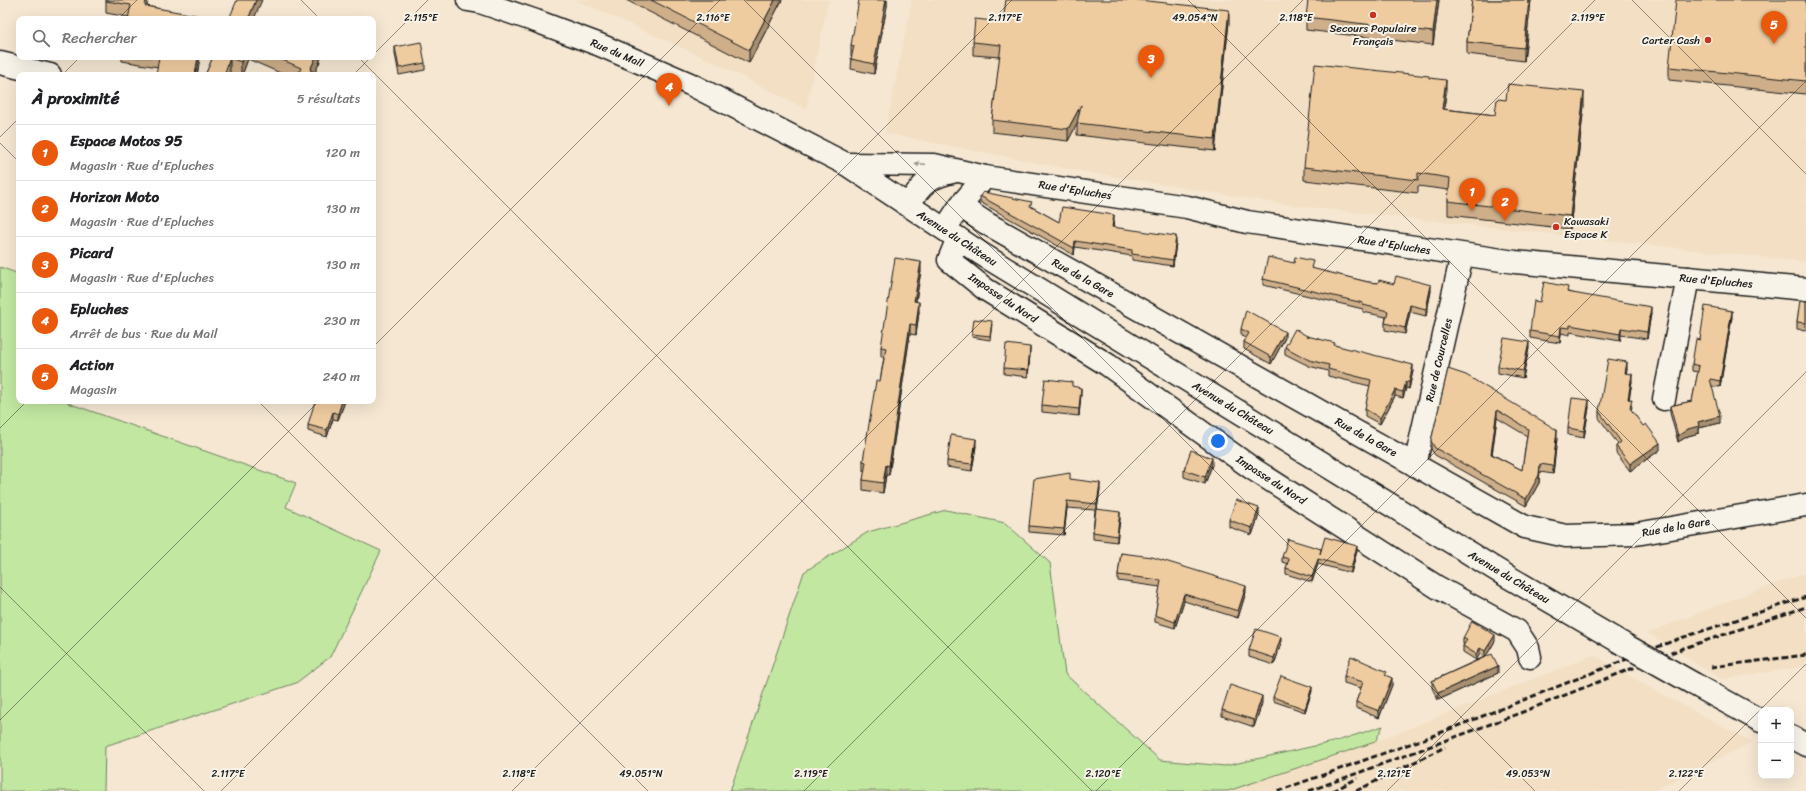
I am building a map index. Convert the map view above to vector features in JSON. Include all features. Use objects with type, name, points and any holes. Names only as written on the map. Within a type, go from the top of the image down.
[{"type":"street","name":"Rue du Mail","points":[[468,0],[480,2],[536,21],[600,45],[683,81],[846,164]]},
{"type":"street","points":[[0,63],[38,72]]},
{"type":"street","name":"Rue d'Epluches","points":[[846,164],[903,163],[934,165],[985,177],[1179,206],[1246,222],[1515,262],[1806,289]]},
{"type":"street","name":"Avenue du Château","points":[[846,164],[980,253],[1493,568],[1625,645],[1758,719]]},
{"type":"street","name":"Rue d'Epluches","points":[[908,205],[919,188],[936,175],[956,170]]},
{"type":"street","points":[[951,233],[960,206],[985,177]]},
{"type":"street","name":"Rue de la Gare","points":[[960,206],[986,224],[1525,527],[1566,536],[1636,534],[1806,505]]},
{"type":"street","name":"Impasse du Nord","points":[[951,233],[949,260],[985,289],[1108,365],[1259,473],[1438,586],[1517,631],[1528,648],[1530,657]]},
{"type":"street","name":"Rue de Courcelles","points":[[1415,464],[1462,255]]},
{"type":"street","points":[[1664,399],[1688,278]]},
{"type":"street","points":[[1794,739],[1806,745]]},
{"type":"shaded area","points":[[576,0],[828,0],[806,109],[714,62]]},
{"type":"shaded area","points":[[912,0],[1806,0],[1806,262],[1290,205],[1069,169],[885,133]]},
{"type":"shaded area","points":[[1806,573],[1806,666],[1721,679],[1648,633],[1739,597]]},
{"type":"shaded area","points":[[1594,655],[1654,690],[1752,742],[1652,791],[1228,791],[1375,742]]},
{"type":"green space","points":[[0,267],[16,273],[16,404],[71,404],[296,483],[286,507],[381,551],[330,657],[296,683],[105,746],[104,791],[0,791]]},
{"type":"green space","points":[[946,510],[1005,523],[1050,563],[1065,674],[1160,760],[1225,766],[1337,741],[1383,726],[1375,742],[1228,791],[730,791],[804,572],[868,532]]},
{"type":"building","points":[[146,0],[145,6],[200,16],[129,16],[131,5],[106,1]]},
{"type":"building","points":[[237,0],[256,0],[249,16],[230,16]]},
{"type":"building","points":[[651,0],[775,0],[749,50]]},
{"type":"building","points":[[859,0],[886,0],[874,64],[851,59],[854,46],[851,45]]},
{"type":"building","points":[[1006,0],[1139,0],[1229,10],[1215,139],[1077,123],[1081,105],[1068,129],[992,120],[1001,45],[973,42],[975,19],[1003,22]]},
{"type":"building","name":"Secours Populaire Français","points":[[1308,0],[1437,0],[1433,32],[1306,17]]},
{"type":"building","points":[[1472,0],[1529,0],[1524,48],[1467,42]]},
{"type":"building","points":[[1676,0],[1806,0],[1806,81],[1669,67]]},
{"type":"building","points":[[421,42],[425,63],[399,68],[395,47]]},
{"type":"building","points":[[158,60],[198,60],[196,72],[156,72]]},
{"type":"building","points":[[212,60],[229,60],[225,72],[206,72]]},
{"type":"building","points":[[283,60],[315,60],[310,70],[315,72],[299,72],[301,68]]},
{"type":"building","points":[[1315,64],[1429,76],[1429,78],[1446,80],[1442,109],[1495,115],[1497,99],[1506,100],[1508,84],[1584,92],[1570,216],[1448,201],[1450,178],[1418,173],[1418,180],[1304,167]]},
{"type":"building","points":[[983,192],[1032,202],[1030,206],[1059,222],[1062,207],[1114,215],[1112,227],[1176,236],[1173,260],[1132,254],[1132,250],[1075,241],[1074,248],[980,196]]},
{"type":"building","points":[[1268,257],[1294,263],[1295,257],[1313,261],[1311,268],[1368,282],[1378,283],[1379,280],[1394,284],[1396,276],[1431,285],[1426,309],[1410,305],[1405,328],[1385,323],[1388,311],[1363,305],[1363,303],[1263,279]]},
{"type":"building","points":[[895,258],[921,262],[914,301],[919,302],[916,325],[910,324],[889,466],[886,465],[883,483],[863,480],[866,462],[863,461],[876,381],[880,381],[886,348],[881,347]]},
{"type":"building","points":[[1544,282],[1568,287],[1567,292],[1651,307],[1647,332],[1621,328],[1620,334],[1570,325],[1570,328],[1561,327],[1560,336],[1530,331],[1534,301],[1540,302]]},
{"type":"building","points":[[1800,300],[1806,301],[1806,323],[1797,322]]},
{"type":"building","points":[[1705,306],[1732,311],[1720,381],[1710,379],[1720,416],[1698,422],[1699,426],[1688,429],[1678,436],[1670,406],[1692,401],[1699,366],[1692,364],[1696,339],[1700,340]]},
{"type":"building","points":[[1246,310],[1285,332],[1271,357],[1244,342],[1249,333],[1241,329]]},
{"type":"building","points":[[974,319],[992,321],[990,336],[972,334]]},
{"type":"building","points":[[1295,329],[1307,336],[1335,343],[1334,345],[1413,365],[1409,382],[1406,382],[1403,392],[1395,390],[1380,418],[1365,409],[1371,380],[1328,369],[1329,365],[1309,360],[1285,347]]},
{"type":"building","points":[[1504,338],[1529,342],[1523,371],[1498,366]]},
{"type":"building","points":[[1006,344],[1030,347],[1028,370],[1004,368]]},
{"type":"building","points":[[1608,359],[1627,362],[1625,373],[1632,374],[1628,399],[1632,400],[1630,408],[1643,426],[1646,424],[1660,443],[1630,464],[1616,446],[1621,442],[1599,411]]},
{"type":"building","points":[[1448,369],[1466,375],[1557,430],[1553,466],[1540,464],[1539,475],[1526,499],[1435,448],[1431,441]],"holes":[[[1497,410],[1528,429],[1522,470],[1491,454]]]},
{"type":"building","points":[[1045,379],[1072,382],[1072,386],[1081,388],[1079,409],[1042,405]]},
{"type":"building","points":[[1572,398],[1589,400],[1584,431],[1568,428]]},
{"type":"building","points":[[314,404],[341,404],[338,414],[333,412],[327,430],[308,425]]},
{"type":"building","points":[[951,435],[976,439],[972,464],[947,461]]},
{"type":"building","points":[[1191,450],[1212,458],[1205,477],[1184,470]]},
{"type":"building","points":[[1070,473],[1070,479],[1100,483],[1097,504],[1067,501],[1064,529],[1029,526],[1034,479]]},
{"type":"building","points":[[1236,500],[1259,508],[1252,528],[1229,520]]},
{"type":"building","points":[[1096,509],[1120,512],[1117,536],[1093,532]]},
{"type":"building","points":[[1325,537],[1357,546],[1351,568],[1318,559],[1312,577],[1286,568],[1289,559],[1282,557],[1288,539],[1321,549],[1320,554]]},
{"type":"building","points":[[1121,553],[1152,557],[1246,586],[1238,611],[1184,594],[1175,622],[1155,615],[1161,580],[1118,575]]},
{"type":"building","points":[[1472,621],[1495,635],[1485,651],[1480,648],[1476,654],[1463,646],[1467,640],[1463,638]]},
{"type":"building","points":[[1256,629],[1281,637],[1274,658],[1249,650]]},
{"type":"building","points":[[1492,654],[1498,666],[1438,693],[1432,681]]},
{"type":"building","points":[[1351,656],[1387,672],[1385,675],[1392,678],[1379,711],[1356,702],[1363,682],[1344,676]]},
{"type":"building","points":[[1281,676],[1312,687],[1305,709],[1273,697]]},
{"type":"building","points":[[1230,685],[1262,696],[1254,720],[1222,710]]},
{"type":"railway","points":[[1278,791],[1432,736],[1678,639],[1806,597]]},
{"type":"railway","points":[[1309,791],[1515,715],[1681,649],[1806,607]]},
{"type":"railway","points":[[1711,667],[1806,655]]},
{"type":"railway","points":[[1356,791],[1445,747]]},
{"type":"railway","points":[[1333,791],[1358,778]]},
{"type":"place","name":"Secours Populaire Français","points":[[1373,15]]},
{"type":"place","name":"Carter Cash","points":[[1708,40]]},
{"type":"place","name":"Action","points":[[1774,44]]},
{"type":"place","name":"Picard","points":[[1151,78]]},
{"type":"place","name":"Epluches","points":[[669,106]]},
{"type":"place","name":"Espace Motos 95","points":[[1472,211]]},
{"type":"place","name":"Horizon Moto","points":[[1505,221]]},
{"type":"place","name":"Kawasaki Espace K","points":[[1556,227]]}]
